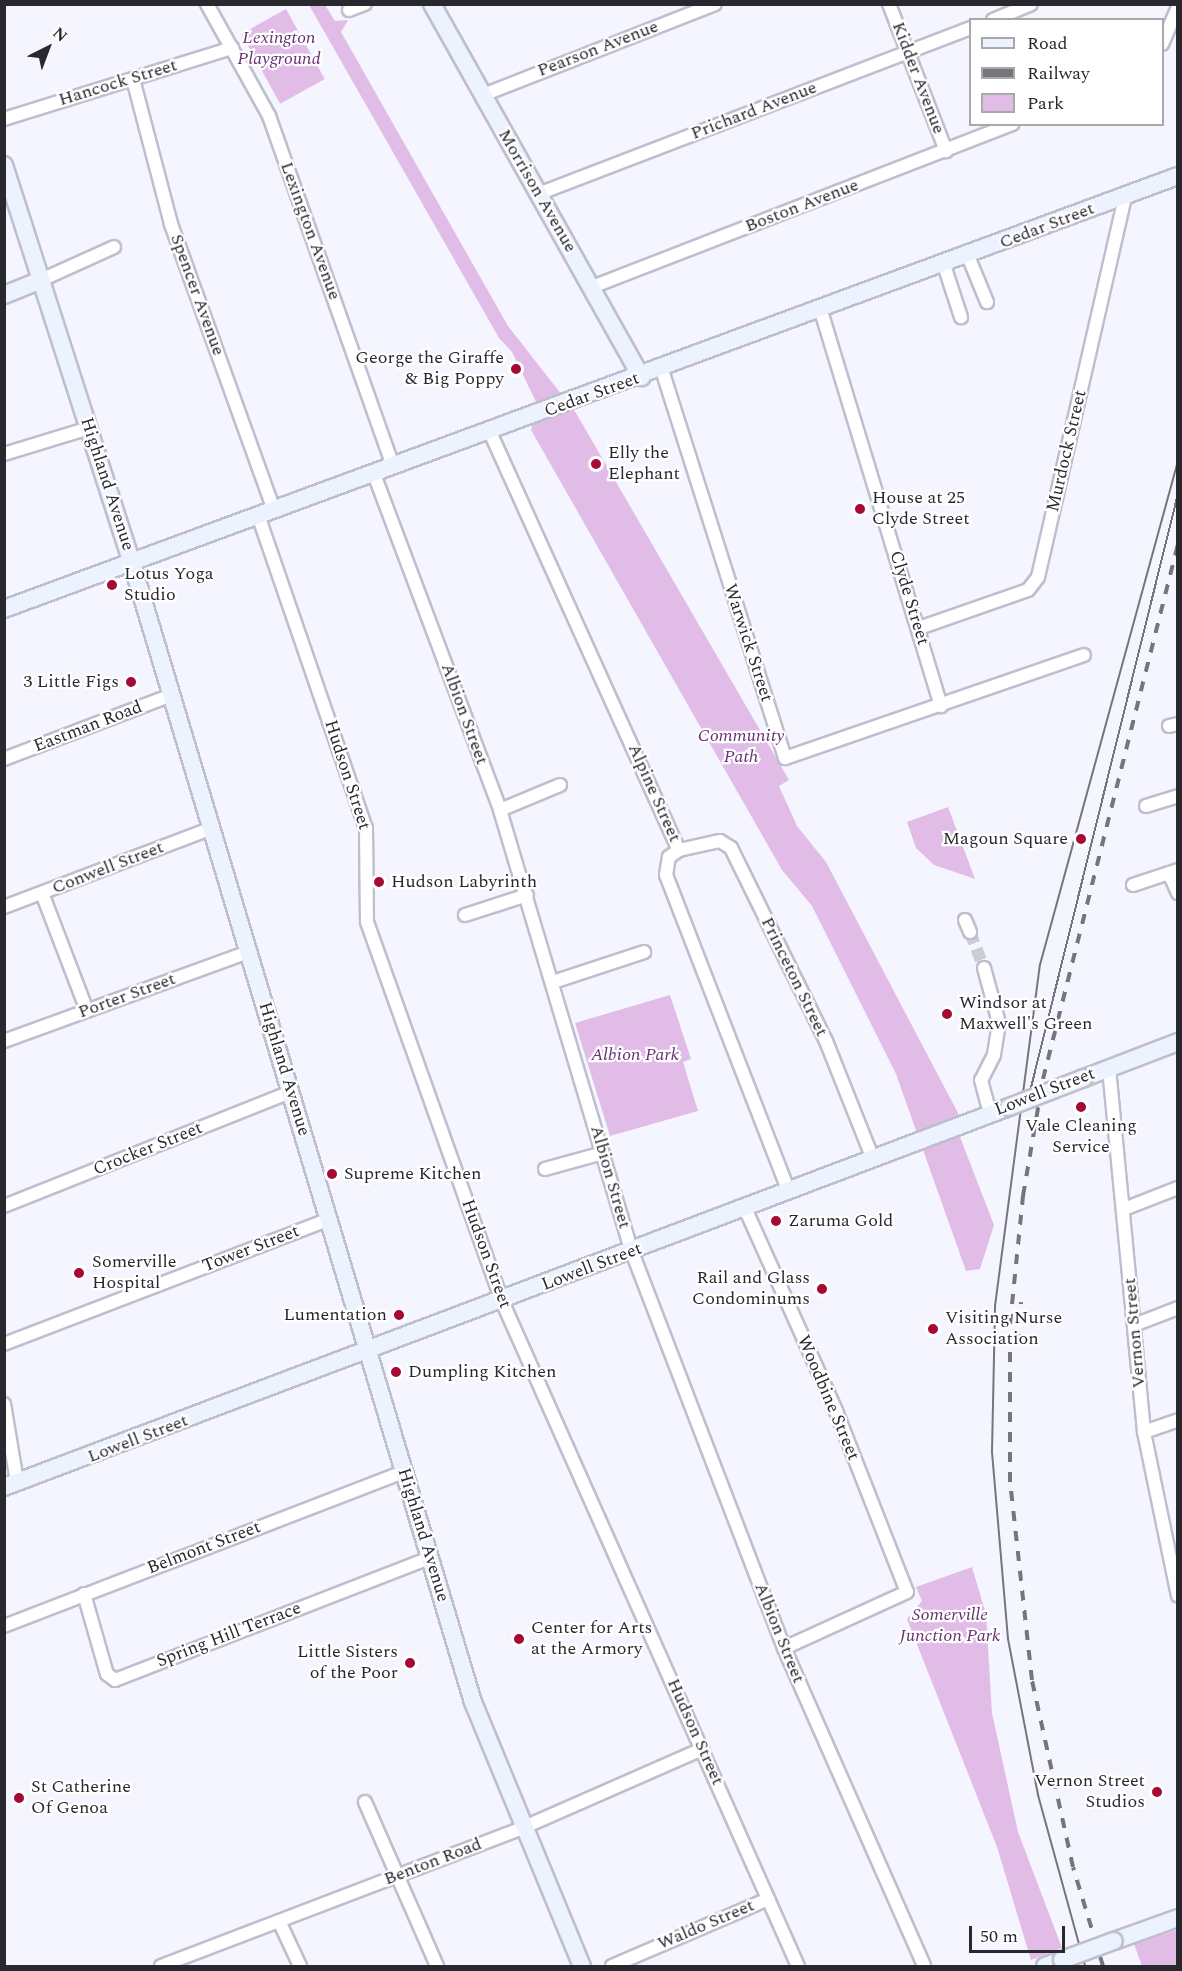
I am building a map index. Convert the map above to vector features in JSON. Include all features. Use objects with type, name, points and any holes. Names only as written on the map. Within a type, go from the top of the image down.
[{"type":"street","name":"Lexington Avenue","points":[[207,4],[269,116],[393,467]]},
{"type":"street","points":[[349,10],[365,4]]},
{"type":"street","name":"Morrison Avenue","points":[[432,4],[641,377]]},
{"type":"street","name":"Pearson Avenue","points":[[483,95],[715,4]]},
{"type":"street","name":"Kidder Avenue","points":[[889,4],[946,151]]},
{"type":"street","points":[[998,18],[1031,4]]},
{"type":"street","points":[[1164,39],[1178,7]]},
{"type":"street","name":"Prichard Avenue","points":[[538,194],[969,28]]},
{"type":"street","name":"Hancock Street","points":[[4,119],[232,48]]},
{"type":"street","name":"Spencer Avenue","points":[[133,79],[171,224],[273,507]]},
{"type":"street","name":"Boston Avenue","points":[[592,287],[1008,126]]},
{"type":"street","name":"Highland Avenue","points":[[4,165],[131,560],[477,1713],[522,1828],[582,1966]]},
{"type":"street","name":"Cedar Street","points":[[4,609],[131,560],[258,515],[273,507],[374,474],[662,370],[1178,176]]},
{"type":"street","name":"Murdock Street","points":[[919,628],[1028,590],[1038,577],[1125,197]]},
{"type":"street","points":[[4,295],[114,247]]},
{"type":"street","points":[[968,256],[987,302]]},
{"type":"street","points":[[944,265],[961,317]]},
{"type":"street","name":"Clyde Street","points":[[821,311],[941,706]]},
{"type":"street","name":"Warwick Street","points":[[662,370],[784,758],[941,706]]},
{"type":"street","points":[[4,454],[89,428]]},
{"type":"street","name":"Alpine Street","points":[[490,432],[679,850],[669,857],[666,875],[789,1192]]},
{"type":"street","name":"Albion Street","points":[[374,474],[500,810],[553,981],[632,1252],[784,1648],[924,1966]]},
{"type":"street","name":"Hudson Street","points":[[258,515],[366,828],[367,922],[502,1301],[798,1966]]},
{"type":"street","points":[[941,706],[1084,654]]},
{"type":"street","name":"Eastman Road","points":[[4,759],[172,695]]},
{"type":"street","points":[[500,810],[560,785]]},
{"type":"street","points":[[1146,806],[1178,796]]},
{"type":"street","name":"Conwell Street","points":[[4,907],[212,828]]},
{"type":"street","name":"Princeton Street","points":[[679,850],[720,841],[731,848],[826,1041],[873,1159]]},
{"type":"street","points":[[1133,885],[1173,871],[1178,893]]},
{"type":"street","points":[[42,893],[87,1011]]},
{"type":"street","points":[[465,915],[527,895]]},
{"type":"street","points":[[965,920],[970,932]]},
{"type":"street","name":"Porter Street","points":[[4,1041],[249,952]]},
{"type":"street","points":[[553,981],[644,952]]},
{"type":"street","points":[[984,968],[999,1023],[994,1055],[981,1080],[990,1114]]},
{"type":"street","name":"Lowell Street","points":[[11,1484],[632,1252],[744,1206],[789,1192],[1178,1042]]},
{"type":"street","name":"Vernon Street","points":[[1109,1068],[1144,1432],[1172,1553],[1178,1596]]},
{"type":"street","name":"Crocker Street","points":[[4,1206],[291,1092]]},
{"type":"street","points":[[545,1169],[603,1153]]},
{"type":"street","points":[[1124,1209],[1178,1188]]},
{"type":"street","name":"Woodbine Street","points":[[744,1206],[836,1411],[906,1592],[784,1648]]},
{"type":"street","name":"Tower Street","points":[[4,1344],[329,1219]]},
{"type":"street","points":[[1134,1324],[1178,1308]]},
{"type":"street","points":[[4,1404],[11,1484]]},
{"type":"street","points":[[1144,1432],[1178,1420]]},
{"type":"street","name":"Belmont Street","points":[[4,1626],[404,1472]]},
{"type":"street","name":"Spring Hill Terrace","points":[[84,1594],[107,1674],[115,1680],[430,1558]]},
{"type":"street","name":"Benton Road","points":[[161,1966],[522,1828],[702,1749]]},
{"type":"street","points":[[366,1802],[437,1966]]},
{"type":"street","name":"Waldo Street","points":[[612,1966],[768,1899]]},
{"type":"street","points":[[1045,1966],[1178,1918]]},
{"type":"street","points":[[279,1921],[300,1966]]},
{"type":"green space","name":"Community Path","points":[[309,5],[325,5],[335,21],[348,20],[341,32],[508,326],[576,413],[789,780],[779,786],[797,826],[826,862],[958,1113],[960,1137],[994,1225],[980,1269],[966,1271],[896,1074],[812,906],[782,870],[531,430],[538,406],[512,352],[499,338]]},
{"type":"green space","name":"Lexington Playground","points":[[286,9],[325,79],[280,104],[241,34]]},
{"type":"green space","points":[[948,807],[975,879],[934,865],[916,848],[907,822]]},
{"type":"green space","name":"Albion Park","points":[[670,995],[691,1059],[683,1062],[698,1111],[610,1136],[575,1023]]},
{"type":"green space","name":"Somerville Junction Park","points":[[972,1567],[986,1614],[992,1713],[1018,1832],[1062,1948],[1031,1960],[997,1847],[907,1619],[922,1601],[916,1587]]},
{"type":"green space","points":[[1177,1930],[1177,1966],[1142,1966],[1134,1944]]},
{"type":"tunnel","points":[[970,932],[984,968]]},
{"type":"tram line","points":[[1085,1966],[1038,1795],[1008,1639],[992,1452],[995,1306],[1040,965],[1178,461]]},
{"type":"tram line","points":[[1026,1108],[1178,494]]},
{"type":"railway","points":[[1103,1966],[1073,1867],[1032,1680],[1010,1482],[1010,1324],[1023,1196],[1043,1079],[1178,544]]},
{"type":"railway","points":[[1019,1344],[1021,1302]]},
{"type":"place","name":"George the Giraffe & Big Poppy","points":[[516,369]]},
{"type":"place","name":"Elly the Elephant","points":[[596,464]]},
{"type":"place","name":"House at 25 Clyde Street","points":[[860,509]]},
{"type":"place","name":"Lotus Yoga Studio","points":[[112,585]]},
{"type":"place","name":"3 Little Figs","points":[[131,682]]},
{"type":"place","name":"Magoun Square","points":[[1081,839]]},
{"type":"place","name":"Hudson Labyrinth","points":[[379,882]]},
{"type":"place","name":"Windsor at Maxwell's Green","points":[[947,1014]]},
{"type":"place","name":"Vale Cleaning Service","points":[[1081,1107]]},
{"type":"place","name":"Supreme Kitchen","points":[[332,1174]]},
{"type":"place","name":"Zaruma Gold","points":[[776,1221]]},
{"type":"place","name":"Somerville Hospital","points":[[79,1273]]},
{"type":"place","name":"Rail and Glass Condominums","points":[[822,1289]]},
{"type":"place","name":"Lumentation","points":[[399,1315]]},
{"type":"place","name":"Visiting Nurse Association","points":[[933,1329]]},
{"type":"place","name":"Dumpling Kitchen","points":[[396,1372]]},
{"type":"place","name":"Center for Arts at the Armory","points":[[519,1639]]},
{"type":"place","name":"Little Sisters of the Poor","points":[[410,1663]]},
{"type":"place","name":"Vernon Street Studios","points":[[1157,1792]]},
{"type":"place","name":"St Catherine Of Genoa","points":[[19,1798]]}]
